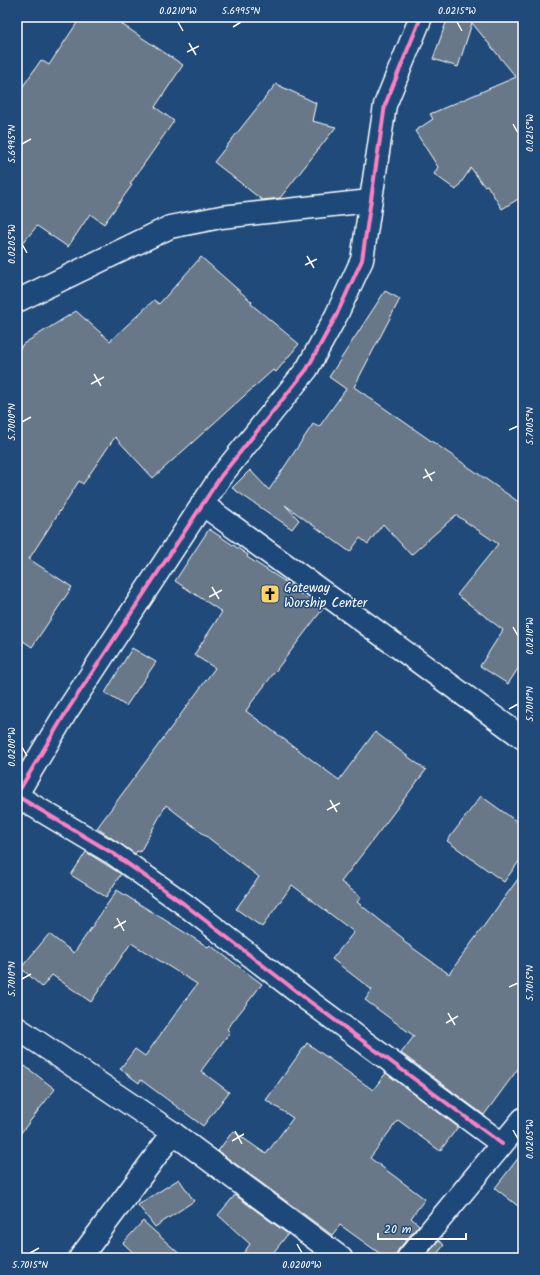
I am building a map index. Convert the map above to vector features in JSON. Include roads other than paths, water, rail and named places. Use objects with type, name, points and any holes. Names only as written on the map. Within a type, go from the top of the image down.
[{"type":"street","points":[[421,17],[385,106],[362,260],[336,316],[307,369],[221,476],[202,504],[65,714],[17,795],[114,854],[165,890],[309,1001],[502,1144]]},
{"type":"street","points":[[17,301],[170,227],[221,217],[370,200]]},
{"type":"street","points":[[202,504],[523,738]]},
{"type":"street","points":[[17,1028],[174,1133],[341,1258]]},
{"type":"street","points":[[408,1258],[523,1119]]},
{"type":"street","points":[[80,1258],[174,1133]]},
{"type":"place","name":"Gateway Worship Center","points":[[270,594]]}]
